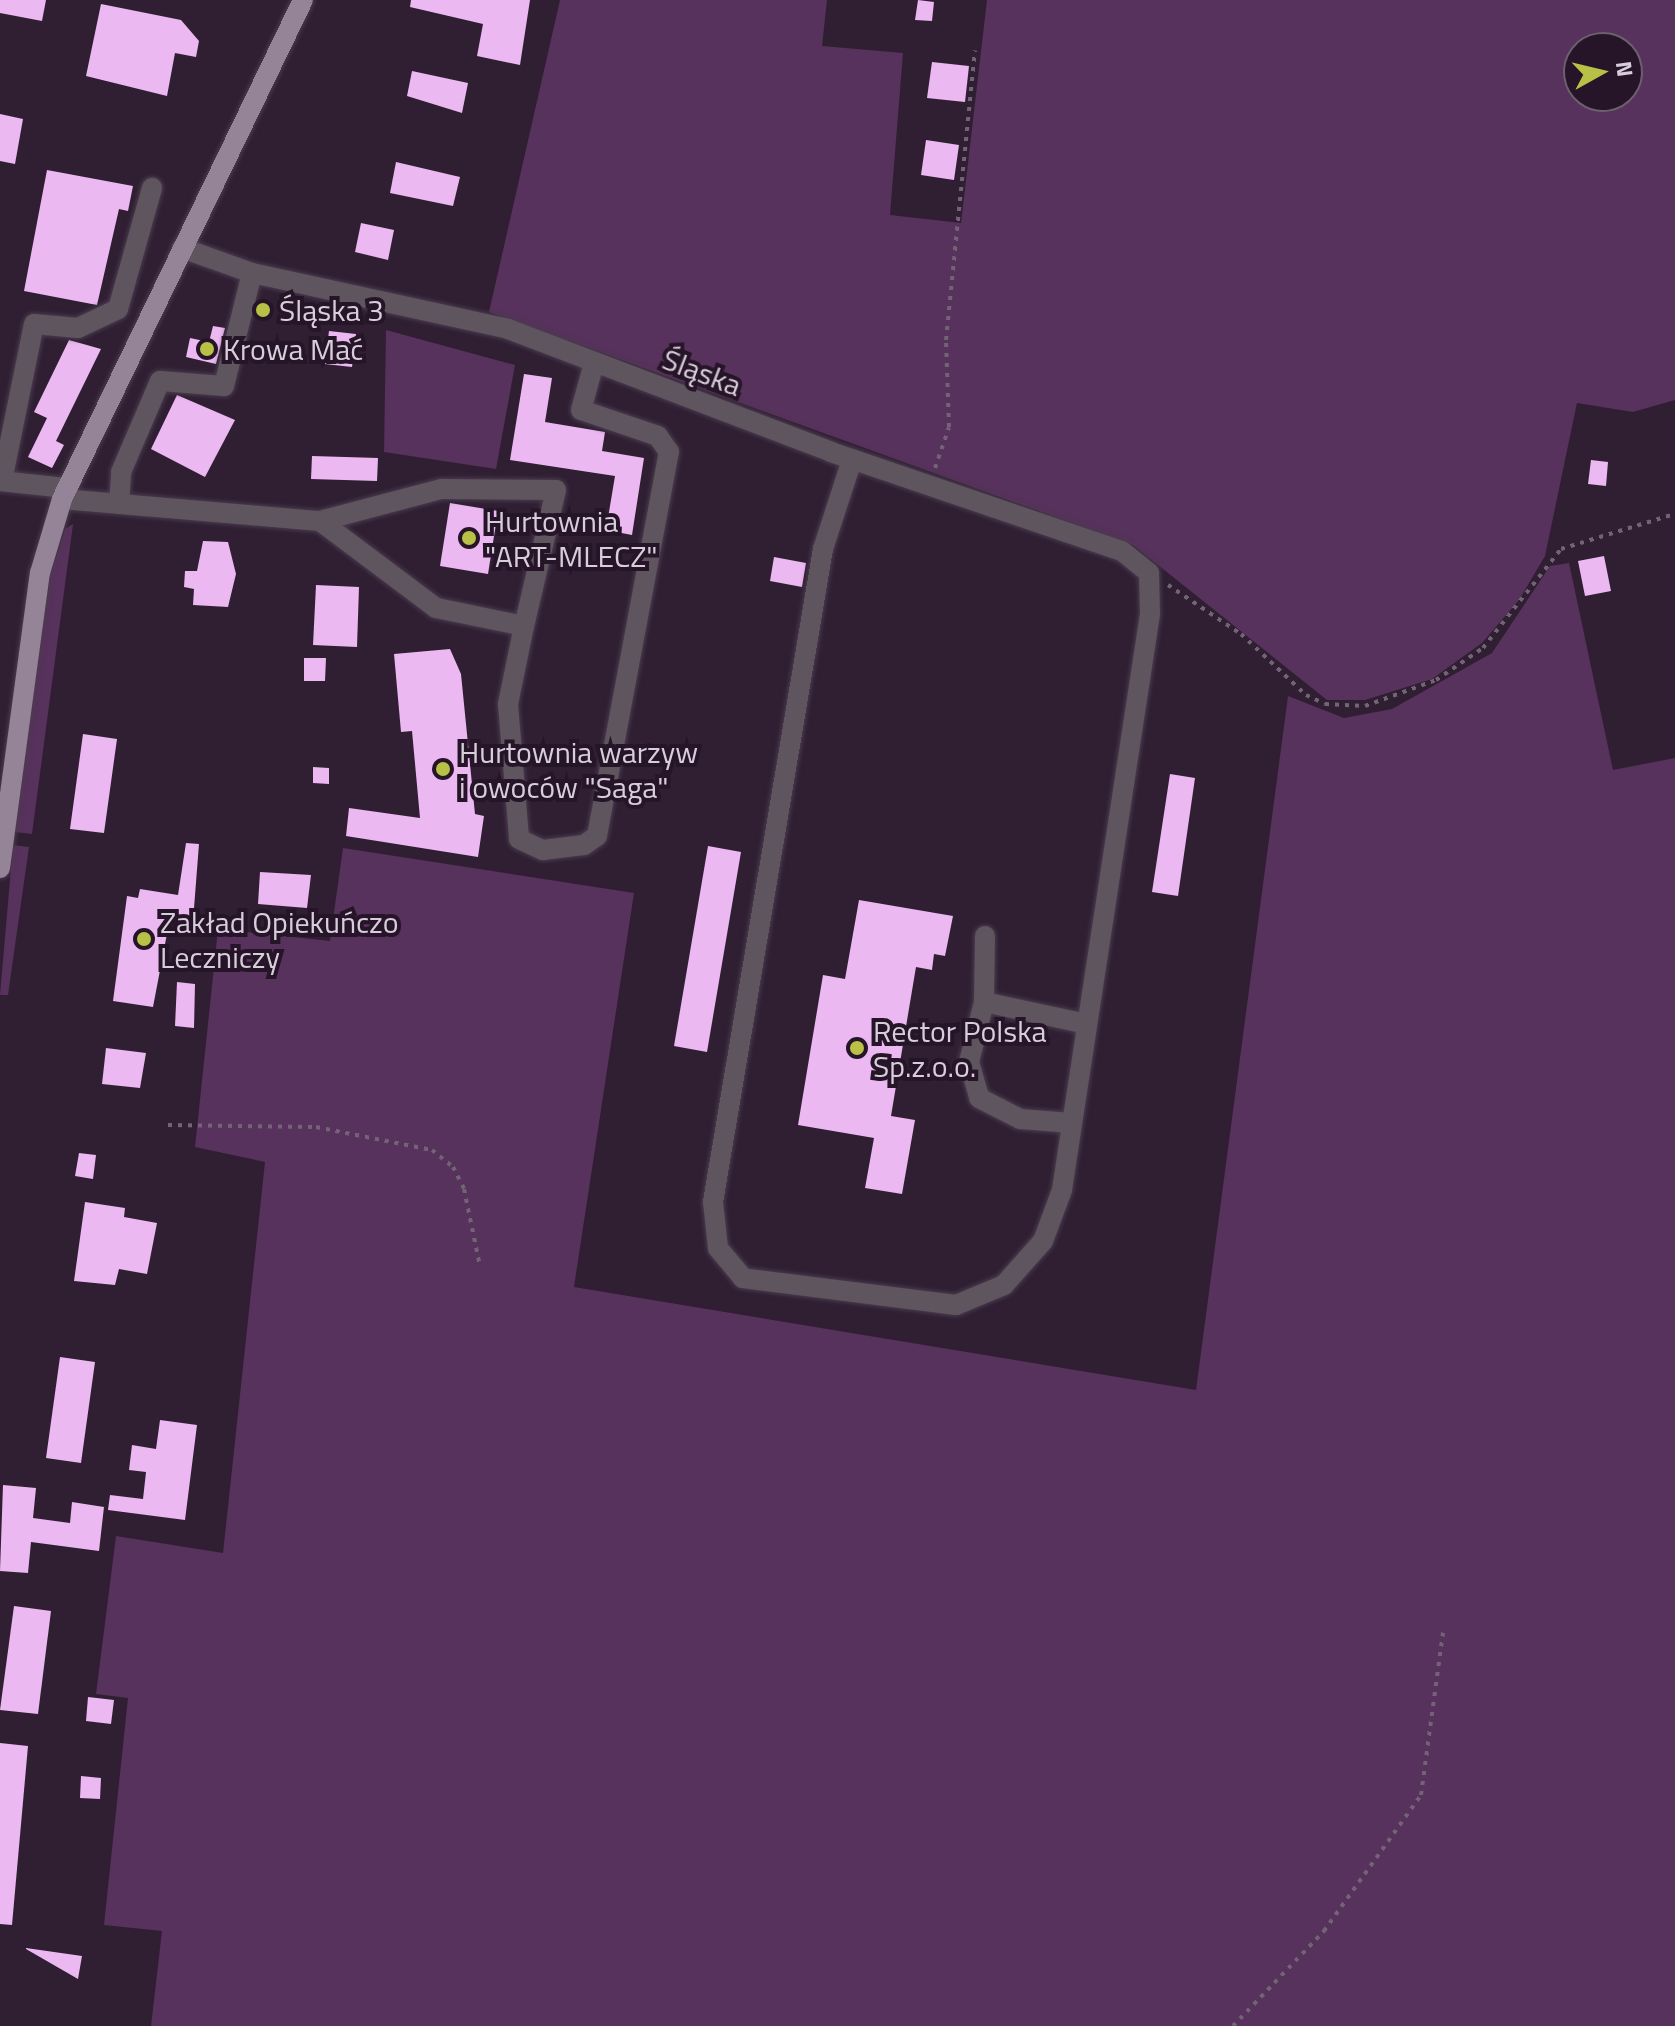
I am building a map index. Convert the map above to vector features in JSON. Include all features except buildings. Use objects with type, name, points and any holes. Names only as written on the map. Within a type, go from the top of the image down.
[{"type":"main road","points":[[0,868],[40,573],[64,494],[303,0]]},
{"type":"street","points":[[152,188],[118,309],[78,328],[34,324],[1,481],[119,504],[320,521],[441,489],[556,490],[508,704],[519,839],[543,850],[584,845],[597,836],[669,452],[658,436],[581,410],[594,363]]},
{"type":"street","name":"Śląska","points":[[182,248],[252,273],[508,329],[852,460],[1122,551],[1149,573]]},
{"type":"street","points":[[119,504],[121,472],[160,381],[224,386],[252,273]]},
{"type":"street","points":[[852,460],[823,549],[713,1202],[718,1248],[743,1278],[956,1305],[1004,1285],[1043,1241],[1062,1190],[1150,614],[1149,573]]},
{"type":"street","points":[[320,521],[436,608],[524,626]]},
{"type":"street","points":[[985,936],[984,1002],[969,1062],[979,1098],[1020,1119],[1072,1123]]},
{"type":"street","points":[[984,1002],[1087,1024]]},
{"type":"path","points":[[928,484],[949,427],[946,340],[975,50]]},
{"type":"path","points":[[1149,573],[1241,634],[1306,695],[1325,704],[1365,706],[1436,680],[1483,648],[1561,549],[1675,514]]},
{"type":"path","points":[[168,1125],[316,1127],[432,1150],[453,1167],[464,1189],[480,1266]]},
{"type":"path","points":[[1233,2026],[1324,1931],[1421,1795],[1443,1632]]},
{"type":"shaded area","points":[[560,0],[827,0],[822,46],[903,53],[890,215],[961,223],[987,0],[1675,0],[1675,400],[1633,412],[1577,403],[1545,556],[1519,600],[1482,643],[1432,679],[1365,700],[1327,700],[1133,545],[489,312]]},
{"type":"shaded area","points":[[386,330],[515,365],[496,469],[384,452]]},
{"type":"shaded area","points":[[73,524],[32,834],[14,832],[50,576],[65,529]]},
{"type":"shaded area","points":[[1569,563],[1613,770],[1675,758],[1675,2026],[151,2026],[162,1931],[104,1925],[128,1698],[96,1694],[116,1536],[223,1553],[265,1162],[195,1147],[218,929],[330,941],[343,848],[634,893],[574,1287],[1196,1390],[1288,696],[1344,718],[1392,709],[1492,653],[1550,566]]},
{"type":"shaded area","points":[[13,845],[29,847],[8,995],[0,995]]},
{"type":"place","name":"Śląska 3","points":[[263,310]]},
{"type":"place","name":"Krowa Mać","points":[[207,349]]},
{"type":"place","name":"Hurtownia \"ART-MLECZ\"","points":[[469,538]]},
{"type":"place","name":"Hurtownia warzyw i owoców \"Saga\"","points":[[443,769]]},
{"type":"place","name":"Zakład Opiekuńczo Leczniczy","points":[[144,939]]},
{"type":"place","name":"Rector Polska Sp.z.o.o.","points":[[857,1048]]}]
